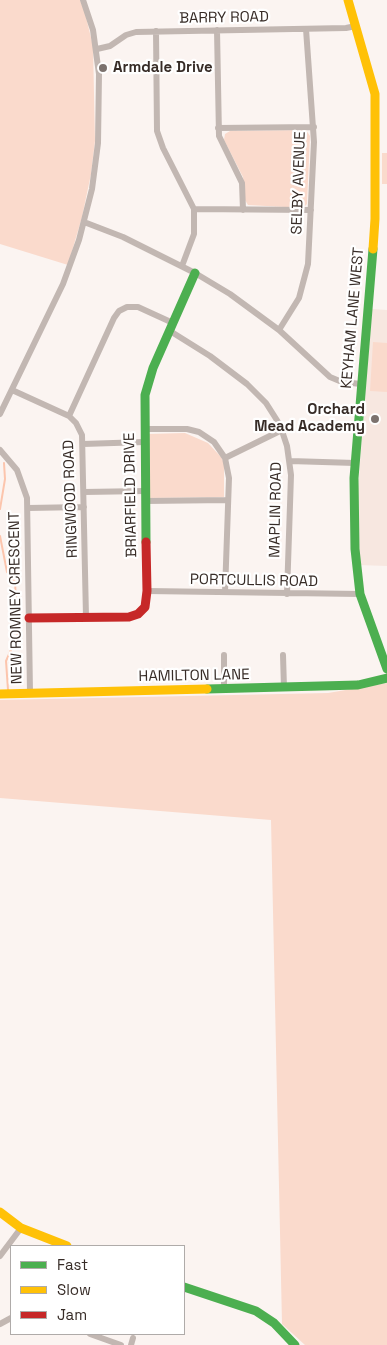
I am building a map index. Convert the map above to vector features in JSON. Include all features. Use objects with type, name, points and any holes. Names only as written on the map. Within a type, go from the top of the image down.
[{"type":"street","points":[[0,414],[63,284],[84,222],[98,143],[97,48],[83,0]]},
{"type":"street","name":"KEYHAM LANE WEST","points":[[348,0],[375,94],[375,219],[361,384],[353,512],[360,594],[387,669]]},
{"type":"street","name":"BARRY ROAD","points":[[97,48],[110,46],[133,32],[306,29],[356,26]]},
{"type":"street","name":"SELBY AVENUE","points":[[279,330],[295,307],[305,281],[308,264],[314,127],[306,29]]},
{"type":"street","points":[[217,30],[218,128],[221,144],[242,183],[243,210]]},
{"type":"street","points":[[156,31],[157,132],[163,148],[194,209],[194,234],[182,266]]},
{"type":"street","points":[[218,128],[314,127]]},
{"type":"street","points":[[194,209],[311,210]]},
{"type":"street","points":[[84,222],[124,237],[195,273],[230,294],[279,330],[330,377],[342,382],[361,384]]},
{"type":"street","name":"BRIARFIELD DRIVE","points":[[29,618],[135,616],[145,607],[147,591],[144,405],[147,385],[195,273]]},
{"type":"street","name":"MAPLIN ROAD","points":[[69,416],[114,318],[119,311],[127,308],[138,307],[171,327],[254,390],[272,410],[282,430],[290,461],[287,594]]},
{"type":"street","points":[[12,390],[69,416]]},
{"type":"street","name":"RINGWOOD ROAD","points":[[69,416],[79,427],[83,444],[86,618]]},
{"type":"street","points":[[144,429],[180,428],[199,432],[214,442],[225,458],[228,472],[225,592]]},
{"type":"street","points":[[225,458],[282,430]]},
{"type":"street","points":[[83,444],[144,442]]},
{"type":"street","name":"NEW ROMNEY CRESCENT","points":[[0,450],[9,459],[21,477],[26,490],[28,508],[30,694]]},
{"type":"street","points":[[290,461],[356,463]]},
{"type":"street","points":[[84,492],[145,491]]},
{"type":"street","points":[[145,501],[228,500]]},
{"type":"street","points":[[28,508],[84,507]]},
{"type":"street","name":"PORTCULLIS ROAD","points":[[147,591],[360,594]]},
{"type":"street","points":[[224,655],[224,689]]},
{"type":"street","points":[[283,655],[284,688]]},
{"type":"street","name":"HAMILTON LANE","points":[[0,694],[358,685],[387,678]]},
{"type":"street","points":[[0,1212],[21,1228],[64,1245]]},
{"type":"street","points":[[0,1256],[21,1228]]},
{"type":"street","points":[[185,1287],[256,1311],[274,1322],[295,1345]]},
{"type":"street","points":[[93,1335],[121,1345]]},
{"type":"shaded area","points":[[0,0],[80,0],[85,13],[93,46],[95,141],[91,174],[82,217],[68,265],[0,244]]},
{"type":"shaded area","points":[[306,130],[310,136],[307,204],[303,208],[248,205],[245,200],[243,177],[224,140],[225,134],[230,131]]},
{"type":"shaded area","points":[[382,153],[387,153],[387,184],[382,184]]},
{"type":"shaded area","name":"Orchard Mead Academy","points":[[372,309],[387,310],[387,566],[358,565],[355,528]]},
{"type":"shaded area","points":[[373,342],[387,343],[387,392],[370,391]]},
{"type":"shaded area","points":[[185,433],[208,443],[221,457],[224,463],[224,497],[149,498],[148,434]]},
{"type":"shaded area","points":[[387,683],[387,1345],[305,1345],[282,1324],[271,820],[0,798],[0,700],[328,693]]},
{"type":"waterway","points":[[0,509],[5,479],[4,463]]},
{"type":"waterway","points":[[0,536],[7,572],[15,582],[16,600],[21,608],[18,634],[6,661],[8,690]]},
{"type":"traffic: fast","points":[[373,249],[354,478],[355,549],[360,594],[387,669]]},
{"type":"traffic: fast","points":[[146,542],[145,395],[153,368],[195,273]]},
{"type":"traffic: fast","points":[[207,689],[358,685],[387,678]]},
{"type":"traffic: fast","points":[[185,1287],[256,1311],[274,1323],[295,1345]]},
{"type":"traffic: slow","points":[[348,0],[375,94],[375,219],[373,249]]},
{"type":"traffic: slow","points":[[0,694],[207,689]]},
{"type":"traffic: slow","points":[[0,1212],[21,1228],[64,1245]]},
{"type":"traffic: jam","points":[[29,618],[129,617],[138,614],[145,607],[147,591],[146,542]]},
{"type":"place","name":"Armdale Drive","points":[[103,68]]},
{"type":"place","name":"Orchard Mead Academy","points":[[375,419]]}]
